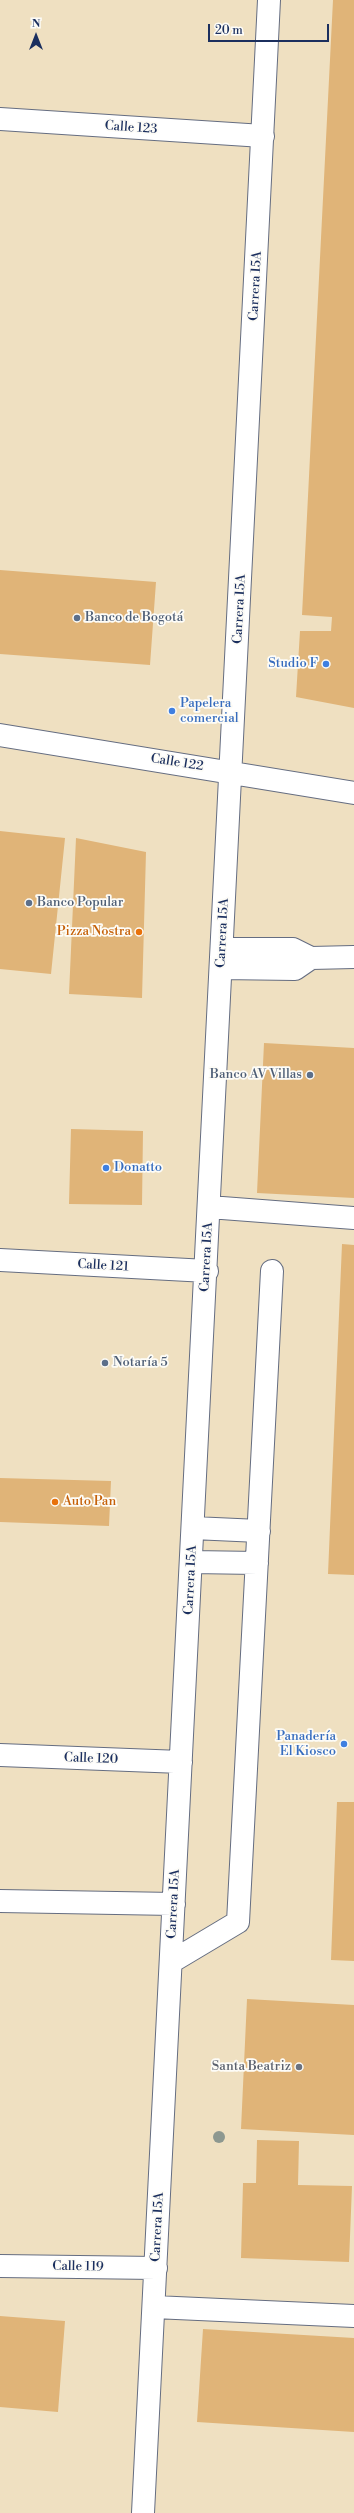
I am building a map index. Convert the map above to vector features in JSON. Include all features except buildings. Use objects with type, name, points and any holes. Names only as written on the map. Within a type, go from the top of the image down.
[{"type":"street","name":"Carrera 15A","points":[[143,2513],[207,1271],[270,0]]},
{"type":"street","name":"Calle 123","points":[[0,119],[263,136]]},
{"type":"street","name":"Calle 122","points":[[0,735],[354,793]]},
{"type":"street","points":[[222,958],[295,969],[311,958],[354,957]]},
{"type":"street","points":[[209,1207],[354,1218]]},
{"type":"street","name":"Calle 121","points":[[0,1260],[207,1271]]},
{"type":"street","points":[[171,1962],[238,1922],[272,1271]]},
{"type":"street","points":[[193,1528],[259,1530]]},
{"type":"street","points":[[192,1562],[257,1563]]},
{"type":"street","name":"Calle 120","points":[[0,1755],[181,1762]]},
{"type":"street","points":[[0,1901],[174,1904]]},
{"type":"street","name":"Calle 119","points":[[0,2266],[156,2268]]},
{"type":"street","points":[[154,2307],[354,2316]]},
{"type":"place","name":"Banco de Bogotá","points":[[77,618]]},
{"type":"place","name":"Studio F","points":[[326,664]]},
{"type":"place","name":"Papelera comercial","points":[[172,711]]},
{"type":"place","name":"Banco Popular","points":[[29,903]]},
{"type":"place","name":"Pizza Nostra","points":[[139,932]]},
{"type":"place","name":"Banco AV Villas","points":[[310,1075]]},
{"type":"place","name":"Donatto","points":[[106,1168]]},
{"type":"place","name":"Notaría 5","points":[[105,1363]]},
{"type":"place","name":"Auto Pan","points":[[55,1502]]},
{"type":"place","name":"Panadería El Kiosco","points":[[344,1744]]},
{"type":"place","name":"Santa Beatriz","points":[[299,2067]]}]
